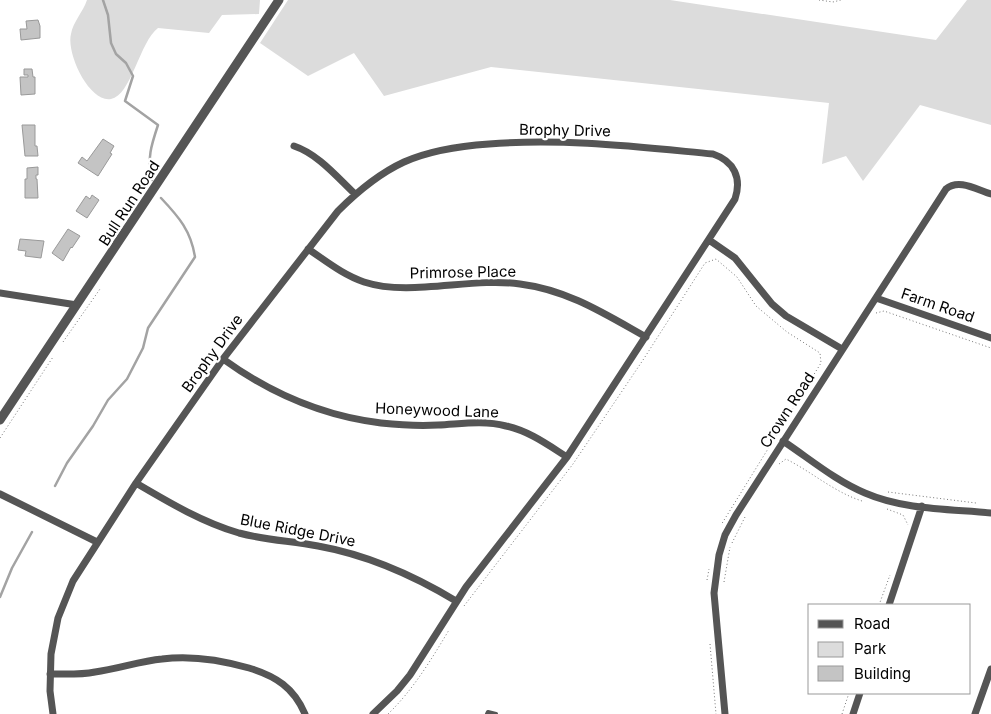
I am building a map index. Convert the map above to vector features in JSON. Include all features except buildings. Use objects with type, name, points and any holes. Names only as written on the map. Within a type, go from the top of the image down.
[{"type":"street","name":"Bull Run Road","points":[[0,420],[279,0]]},
{"type":"street","name":"Brophy Drive","points":[[53,714],[50,674],[54,636],[63,604],[73,581],[136,483],[224,359],[338,211],[355,194],[382,174],[406,162],[444,149],[464,146],[510,142],[589,143],[713,154],[728,161],[736,174],[738,183],[735,199],[709,240],[567,458],[456,601],[410,676],[373,714]]},
{"type":"street","points":[[294,146],[315,156],[355,194]]},
{"type":"street","name":"Crown Road","points":[[725,714],[714,593],[718,555],[725,535],[783,441],[946,189],[956,184],[961,184],[991,194]]},
{"type":"street","points":[[709,240],[742,266],[762,293],[786,316],[842,349]]},
{"type":"street","name":"Primrose Place","points":[[308,249],[350,276],[380,286],[398,287],[496,282],[555,291],[593,306],[646,337]]},
{"type":"street","points":[[0,293],[78,305]]},
{"type":"street","name":"Farm Road","points":[[876,298],[991,338]]},
{"type":"street","name":"Honeywood Lane","points":[[224,359],[257,382],[331,413],[366,421],[410,426],[474,422],[507,426],[534,436],[567,458]]},
{"type":"street","points":[[783,441],[864,493],[882,499],[922,506],[991,513]]},
{"type":"street","name":"Blue Ridge Drive","points":[[136,483],[179,508],[218,526],[265,538],[344,551],[375,561],[430,585],[456,601]]},
{"type":"street","points":[[0,494],[97,542]]},
{"type":"street","points":[[889,604],[922,506]]},
{"type":"street","points":[[50,674],[93,673],[165,658],[211,659],[260,671],[277,679],[291,691],[305,714]]},
{"type":"street","points":[[975,714],[991,670]]},
{"type":"street","points":[[852,714],[860,694]]},
{"type":"lane","points":[[486,714],[488,712],[496,714]]},
{"type":"path","points":[[819,0],[833,2],[842,0]]},
{"type":"path","points":[[464,605],[573,464],[705,263],[716,259],[737,277],[756,306],[787,332],[820,353],[821,363],[722,522],[719,531]]},
{"type":"path","points":[[62,344],[100,289]]},
{"type":"path","points":[[875,313],[884,311],[991,348]]},
{"type":"path","points":[[0,438],[57,351]]},
{"type":"path","points":[[773,468],[786,459],[803,467],[847,496],[862,501]]},
{"type":"path","points":[[888,492],[981,504]]},
{"type":"path","points":[[885,509],[903,515],[909,526]]},
{"type":"path","points":[[724,584],[731,545],[746,514]]},
{"type":"path","points":[[707,585],[709,567]]},
{"type":"path","points":[[879,604],[892,570]]},
{"type":"path","points":[[388,714],[402,701],[429,664],[449,630]]},
{"type":"path","points":[[710,638],[716,714]]},
{"type":"path","points":[[842,714],[849,694]]},
{"type":"green space","points":[[87,0],[260,0],[259,14],[222,15],[209,33],[158,28],[146,44],[130,79],[118,96],[111,99],[103,98],[87,85],[72,53],[70,42],[72,30]]},
{"type":"green space","points":[[288,0],[670,0],[936,40],[967,0],[991,0],[991,125],[920,105],[863,181],[846,156],[822,164],[829,103],[491,67],[384,96],[354,53],[308,76],[260,43]]},
{"type":"waterway","points":[[103,0],[108,15],[111,43],[116,54],[126,63],[133,76],[125,101],[158,125],[150,152],[152,180]]},
{"type":"waterway","points":[[55,486],[67,463],[93,426],[108,400],[127,379],[143,348],[148,328],[195,257],[191,239],[183,225],[161,198]]},
{"type":"waterway","points":[[0,597],[12,568],[32,532]]}]
